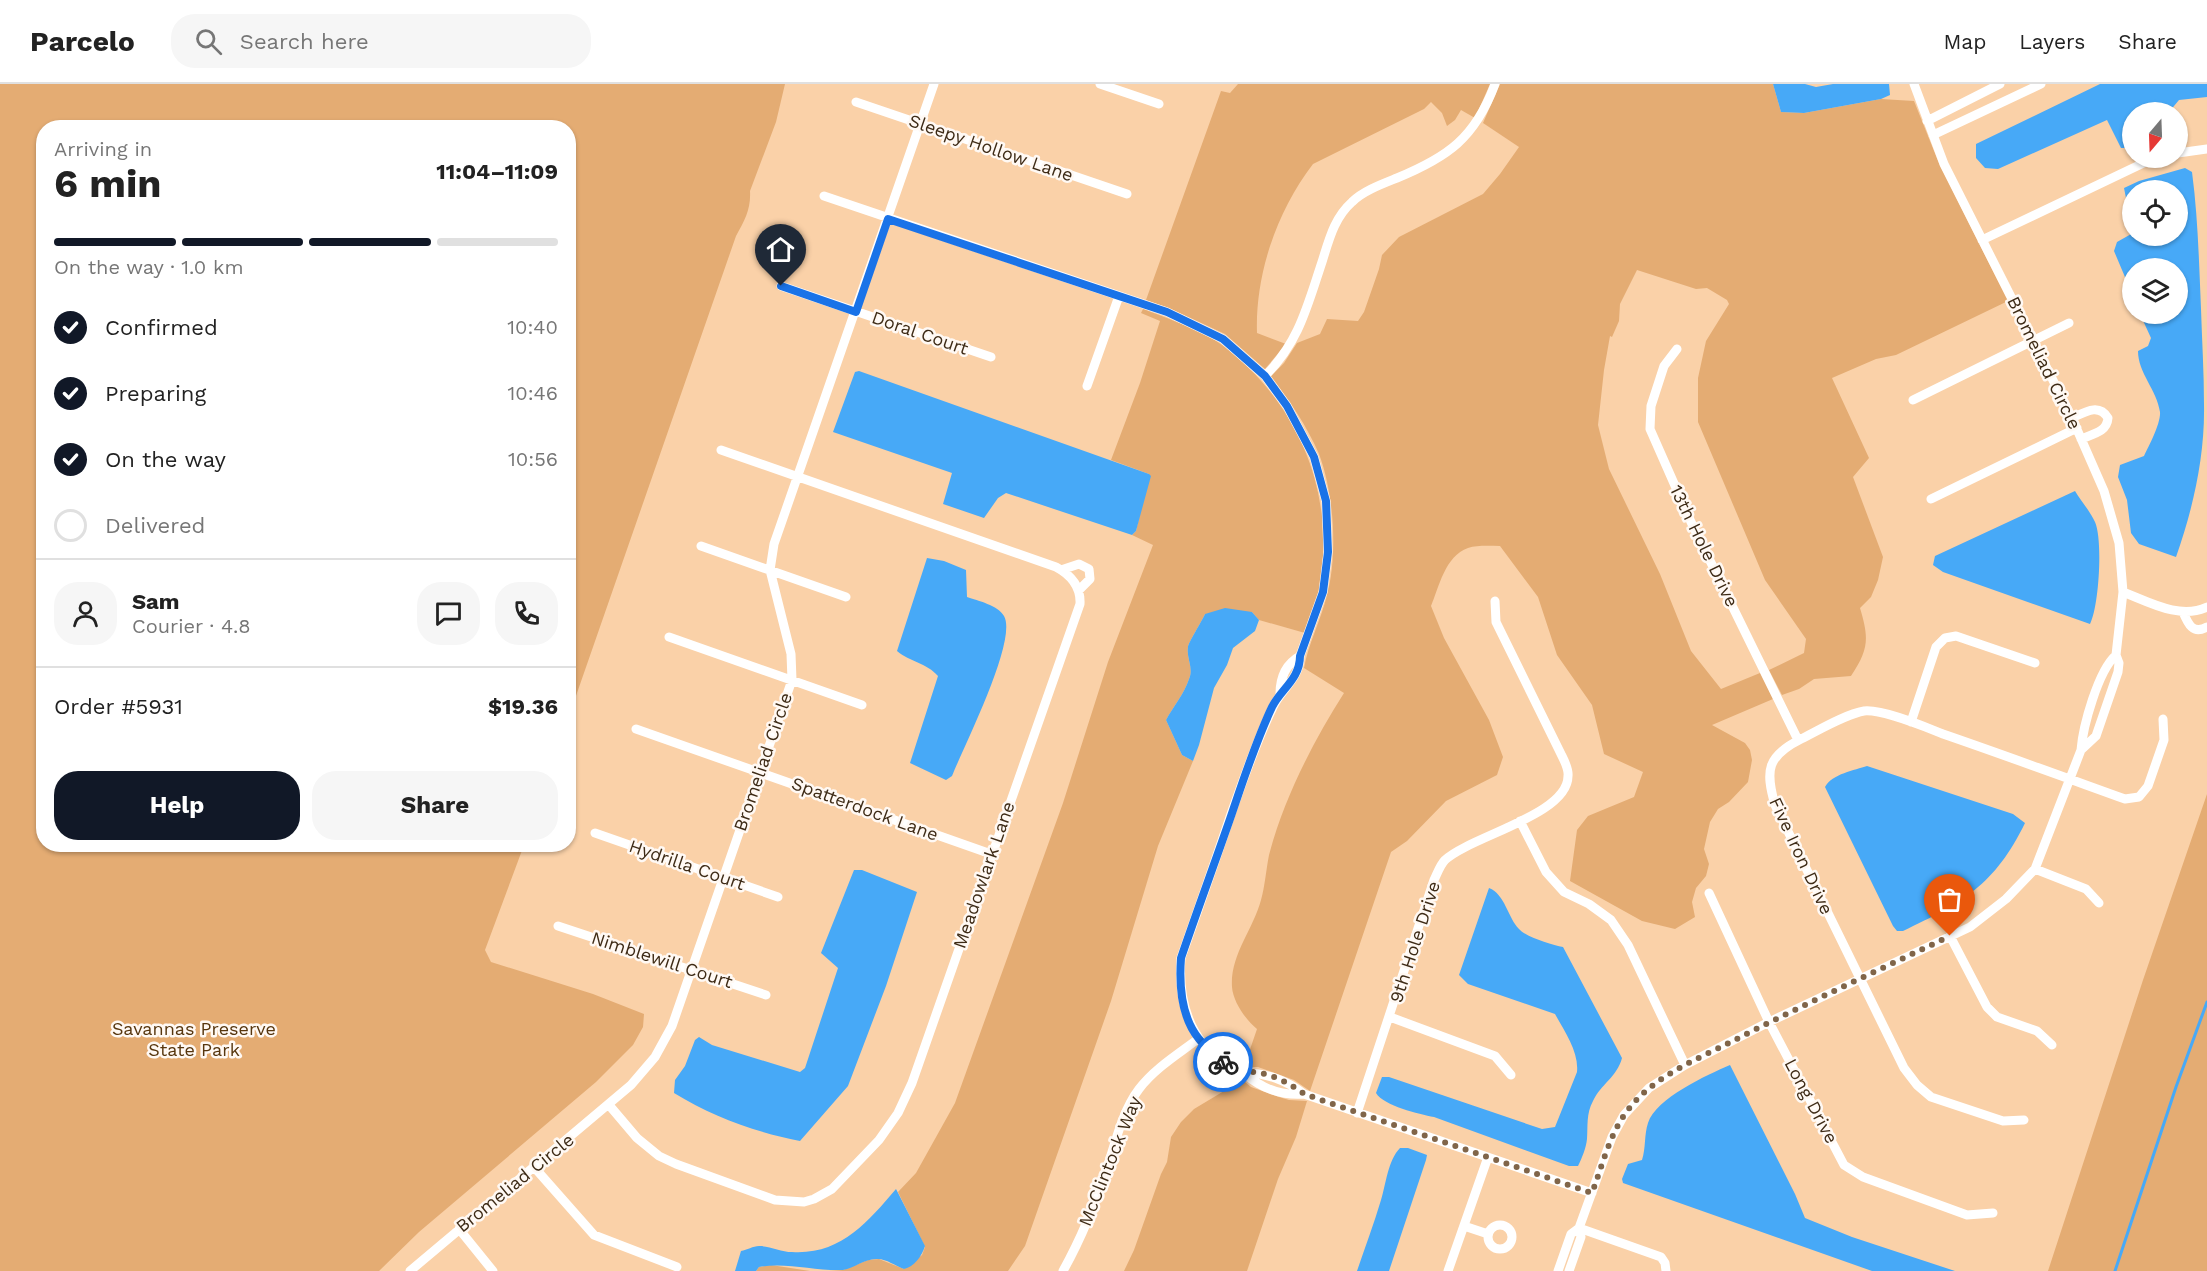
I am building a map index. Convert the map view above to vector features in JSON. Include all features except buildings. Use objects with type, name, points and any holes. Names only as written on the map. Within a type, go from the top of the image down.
[{"type":"street","name":"Bromeliad Circle","points":[[410,1271],[640,1077],[656,1057],[672,1026],[792,680],[791,654],[770,570],[774,544],[934,84]]},
{"type":"street","points":[[1100,84],[1159,104]]},
{"type":"street","points":[[1265,376],[1291,345],[1302,321],[1335,224],[1341,216],[1353,201],[1377,187],[1433,162],[1456,147],[1481,117],[1495,84]]},
{"type":"street","name":"Bromeliad Circle","points":[[1558,1271],[1571,1234],[1579,1228],[1612,1137],[1624,1115],[1649,1088],[1685,1065],[1769,1022],[1970,927],[2006,898],[2035,869],[2081,750],[2082,732],[2104,668],[2115,655],[2123,592],[2119,543],[2104,491],[2077,428],[1944,164],[1914,84]]},
{"type":"street","points":[[1927,121],[2000,84]]},
{"type":"street","points":[[1933,135],[2042,84]]},
{"type":"street","name":"Sleepy Hollow Lane","points":[[856,102],[1127,194]]},
{"type":"street","points":[[2188,152],[2207,149]]},
{"type":"street","points":[[1982,240],[2133,168]]},
{"type":"street","points":[[824,196],[1167,312],[1223,339],[1265,376],[1287,406],[1314,457],[1326,501],[1328,552],[1323,592],[1300,656],[1300,666],[1288,687],[1280,694],[1252,755],[1181,958],[1179,983],[1185,1011],[1198,1039],[1224,1063],[1244,1073],[1256,1072],[1293,1085],[1304,1094],[1592,1193]]},
{"type":"street","name":"Doral Court","points":[[781,286],[990,357]]},
{"type":"street","points":[[1087,386],[1119,296]]},
{"type":"street","points":[[1913,400],[2070,323]]},
{"type":"street","name":"13th Hole Drive","points":[[1677,349],[1664,366],[1651,406],[1650,429],[1691,522],[1798,740]]},
{"type":"street","points":[[2072,418],[2097,409],[2106,414],[2108,418],[2108,423],[2103,429],[2082,439]]},
{"type":"street","points":[[1931,498],[2077,428]]},
{"type":"street","points":[[721,450],[1061,570],[1072,579],[1079,590]]},
{"type":"street","points":[[701,546],[846,597]]},
{"type":"street","name":"Meadowlark Lane","points":[[609,1105],[637,1138],[659,1156],[785,1202],[804,1202],[832,1189],[879,1140],[906,1098],[1077,616],[1080,604],[1079,590],[1091,576],[1089,569],[1079,564],[1061,570]]},
{"type":"street","points":[[2123,592],[2183,612],[2207,607]]},
{"type":"street","name":"9th Hole Drive","points":[[1357,1113],[1434,880],[1444,861],[1460,850],[1521,821],[1555,801],[1565,789],[1569,775],[1561,754],[1496,622],[1495,601]]},
{"type":"street","points":[[2183,612],[2191,628],[2198,630],[2207,627]]},
{"type":"street","points":[[1911,722],[1935,647],[1945,638],[1956,636],[2035,663]]},
{"type":"street","points":[[669,637],[862,705]]},
{"type":"street","name":"Bromeliad Circle","points":[[2081,750],[2096,736],[2118,672],[2119,663],[2115,655]]},
{"type":"street","name":"Five Iron Drive","points":[[2024,1120],[2004,1121],[1931,1097],[1917,1085],[1904,1068],[1775,805],[1769,783],[1771,767],[1777,754],[1798,740],[1865,711],[1911,722],[2125,799],[2139,797],[2148,786],[2163,741],[2163,719]]},
{"type":"street","name":"Spatterdock Lane","points":[[636,729],[991,854]]},
{"type":"street","points":[[1521,821],[1546,872],[1564,892],[1589,904],[1611,920],[1628,945],[1685,1065]]},
{"type":"street","name":"Hydrilla Court","points":[[596,833],[778,897]]},
{"type":"street","points":[[2035,869],[2086,889],[2099,903]]},
{"type":"street","name":"Long Drive","points":[[1709,893],[1769,1022],[1844,1165],[1863,1177],[1966,1215],[1993,1213]]},
{"type":"street","name":"Nimblewill Court","points":[[558,926],[766,995]]},
{"type":"street","points":[[1950,936],[1987,1007],[1998,1017],[2037,1031],[2052,1046]]},
{"type":"street","points":[[1390,1017],[1495,1056],[1511,1075]]},
{"type":"street","name":"McClintock Way","points":[[1063,1271],[1091,1212],[1126,1112],[1137,1091],[1149,1076],[1198,1039]]},
{"type":"street","points":[[1448,1271],[1488,1158]]},
{"type":"street","points":[[534,1167],[594,1234],[677,1267]]},
{"type":"street","points":[[1464,1226],[1488,1234]]},
{"type":"street","points":[[459,1228],[493,1271]]},
{"type":"street","name":"Bromeliad Circle","points":[[1569,1271],[1581,1237],[1579,1228]]},
{"type":"street","points":[[1579,1228],[1661,1257],[1666,1271]]},
{"type":"green space","name":"Savannas Preserve State Park","points":[[0,84],[785,84],[776,122],[750,191],[747,214],[736,236],[576,696],[576,120],[36,120],[36,852],[521,852],[485,950],[491,962],[593,994],[644,1014],[643,1027],[633,1045],[596,1082],[419,1232],[379,1271],[0,1271]]},
{"type":"green space","points":[[1238,84],[1490,84],[1475,118],[1461,110],[1455,120],[1447,126],[1442,113],[1431,102],[1424,109],[1313,164],[1289,202],[1264,266],[1257,311],[1257,333],[1286,344],[1265,369],[1225,334],[1146,300],[1221,91],[1230,93]]},
{"type":"green space","points":[[1500,84],[1773,84],[1781,112],[1804,113],[1881,99],[1914,101],[1940,166],[2008,301],[1896,355],[1876,359],[1832,378],[1869,458],[1853,477],[1883,557],[1878,580],[1871,597],[1860,608],[1866,643],[1851,676],[1814,679],[1799,689],[1782,695],[1769,670],[1804,653],[1806,639],[1765,580],[1698,422],[1698,378],[1706,341],[1729,304],[1727,300],[1707,288],[1696,289],[1637,270],[1620,304],[1619,321],[1612,337],[1610,336],[1604,370],[1598,425],[1609,469],[1660,574],[1691,651],[1721,689],[1760,673],[1773,699],[1712,725],[1745,743],[1750,750],[1752,760],[1748,782],[1729,802],[1718,809],[1710,822],[1704,849],[1709,864],[1706,876],[1696,888],[1692,902],[1695,917],[1675,929],[1642,921],[1570,881],[1577,830],[1588,816],[1634,797],[1643,772],[1604,754],[1592,705],[1557,655],[1538,597],[1500,546],[1468,548],[1460,552],[1448,565],[1431,606],[1444,638],[1489,720],[1503,757],[1497,775],[1446,801],[1407,841],[1391,852],[1310,1091],[1294,1080],[1258,1067],[1244,1067],[1257,1029],[1241,1010],[1232,987],[1232,975],[1238,953],[1261,900],[1269,855],[1291,792],[1321,731],[1344,693],[1304,668],[1330,579],[1333,543],[1331,505],[1319,454],[1297,414],[1271,376],[1284,363],[1297,343],[1320,334],[1327,319],[1358,321],[1364,312],[1382,255],[1399,237],[1483,194],[1500,174],[1519,147],[1483,123]]},
{"type":"green space","points":[[1143,309],[1195,330],[1222,345],[1249,368],[1272,394],[1291,423],[1306,453],[1317,486],[1322,519],[1323,554],[1315,606],[1305,633],[1259,620],[1252,612],[1205,614],[1190,641],[1188,651],[1190,675],[1166,720],[1182,755],[1193,761],[1158,846],[1111,1001],[1025,1246],[1008,1271],[829,1271],[843,1270],[868,1260],[879,1259],[904,1269],[922,1255],[925,1247],[898,1192],[916,1173],[955,1103],[1063,803],[1108,662],[1153,545],[1132,535],[1136,531],[1149,474],[1111,460],[1160,321],[1141,313]]},
{"type":"green space","points":[[2207,794],[2207,1271],[2048,1271],[2143,980]]},
{"type":"green space","points":[[1238,1076],[1251,1087],[1289,1100],[1307,1101],[1247,1271],[1124,1271],[1167,1162],[1171,1137],[1194,1109],[1229,1088]]},
{"type":"green space","points":[[771,1265],[810,1271],[756,1271],[759,1267]]},
{"type":"water","points":[[1773,84],[1805,84],[1816,87],[1833,84],[1889,84],[1890,95],[1881,99],[1804,113],[1781,112]]},
{"type":"water","points":[[2100,84],[2207,84],[2207,97],[2177,102],[2122,102],[2122,148],[2107,120],[1998,169],[1985,168],[1976,158],[1976,144]]},
{"type":"water","points":[[2185,168],[2192,172],[2197,223],[2204,424],[2197,482],[2176,557],[2139,544],[2131,533],[2127,500],[2118,477],[2120,465],[2144,456],[2159,422],[2158,404],[2139,359],[2138,351],[2148,346],[2151,338],[2145,324],[2188,324],[2188,258],[2122,258],[2122,270],[2114,251],[2117,242],[2122,239],[2122,246],[2188,246],[2188,180],[2143,180]]},
{"type":"water","points":[[859,371],[1149,474],[1151,476],[1136,531],[1132,535],[1006,493],[998,498],[984,518],[943,504],[952,473],[833,432],[855,372]]},
{"type":"water","points":[[2075,491],[2095,522],[2099,543],[2098,589],[2090,624],[1943,572],[1933,565],[1935,556]]},
{"type":"water","points":[[927,558],[944,561],[966,570],[967,597],[1001,612],[1006,629],[997,670],[952,776],[946,780],[910,763],[938,676],[929,668],[897,651]]},
{"type":"water","points":[[1225,608],[1252,612],[1259,620],[1255,631],[1233,648],[1227,665],[1214,688],[1193,761],[1182,755],[1166,720],[1190,675],[1189,645],[1205,614]]},
{"type":"water","points":[[1867,766],[2013,814],[2025,823],[2002,862],[1975,890],[1943,911],[1903,931],[1897,931],[1893,926],[1825,787],[1838,776]]},
{"type":"water","points":[[854,870],[862,870],[917,892],[886,986],[848,1086],[800,1141],[735,1123],[674,1093],[675,1080],[685,1066],[695,1040],[699,1037],[712,1045],[800,1072],[805,1068],[838,968],[821,953]]},
{"type":"water","points":[[1489,888],[1499,895],[1522,932],[1563,947],[1622,1058],[1620,1065],[1596,1095],[1591,1106],[1584,1153],[1578,1166],[1569,1166],[1434,1117],[1402,1109],[1386,1102],[1376,1093],[1382,1077],[1389,1077],[1542,1129],[1555,1127],[1577,1072],[1577,1065],[1570,1042],[1555,1014],[1468,984],[1459,975]]},
{"type":"water","points":[[1730,1065],[1805,1218],[1852,1237],[1955,1271],[1872,1271],[1623,1183],[1622,1179],[1628,1164],[1642,1160],[1648,1123],[1661,1105],[1683,1088]]},
{"type":"water","points":[[1400,1148],[1408,1148],[1427,1155],[1389,1271],[1357,1271],[1390,1166]]},
{"type":"water","points":[[896,1189],[925,1246],[922,1254],[908,1268],[904,1269],[878,1259],[843,1270],[769,1266],[759,1267],[756,1271],[735,1271],[741,1251],[754,1247],[763,1246],[788,1252],[809,1252],[838,1242],[863,1225]]},
{"type":"waterway","points":[[2115,1271],[2176,1087],[2207,1002]]},
{"type":"way so far","points":[[1223,1062],[1244,1073],[1256,1072],[1293,1085],[1304,1094],[1592,1193],[1618,1125],[1632,1105],[1649,1088],[1685,1065],[1769,1022],[1950,936]]},
{"type":"route","points":[[781,286],[856,312],[888,219],[1167,312],[1223,339],[1265,376],[1287,406],[1314,457],[1326,501],[1328,552],[1323,592],[1311,632],[1300,656],[1300,666],[1288,687],[1280,694],[1273,706],[1252,755],[1181,958],[1179,983],[1185,1011],[1198,1039],[1223,1062]]}]
